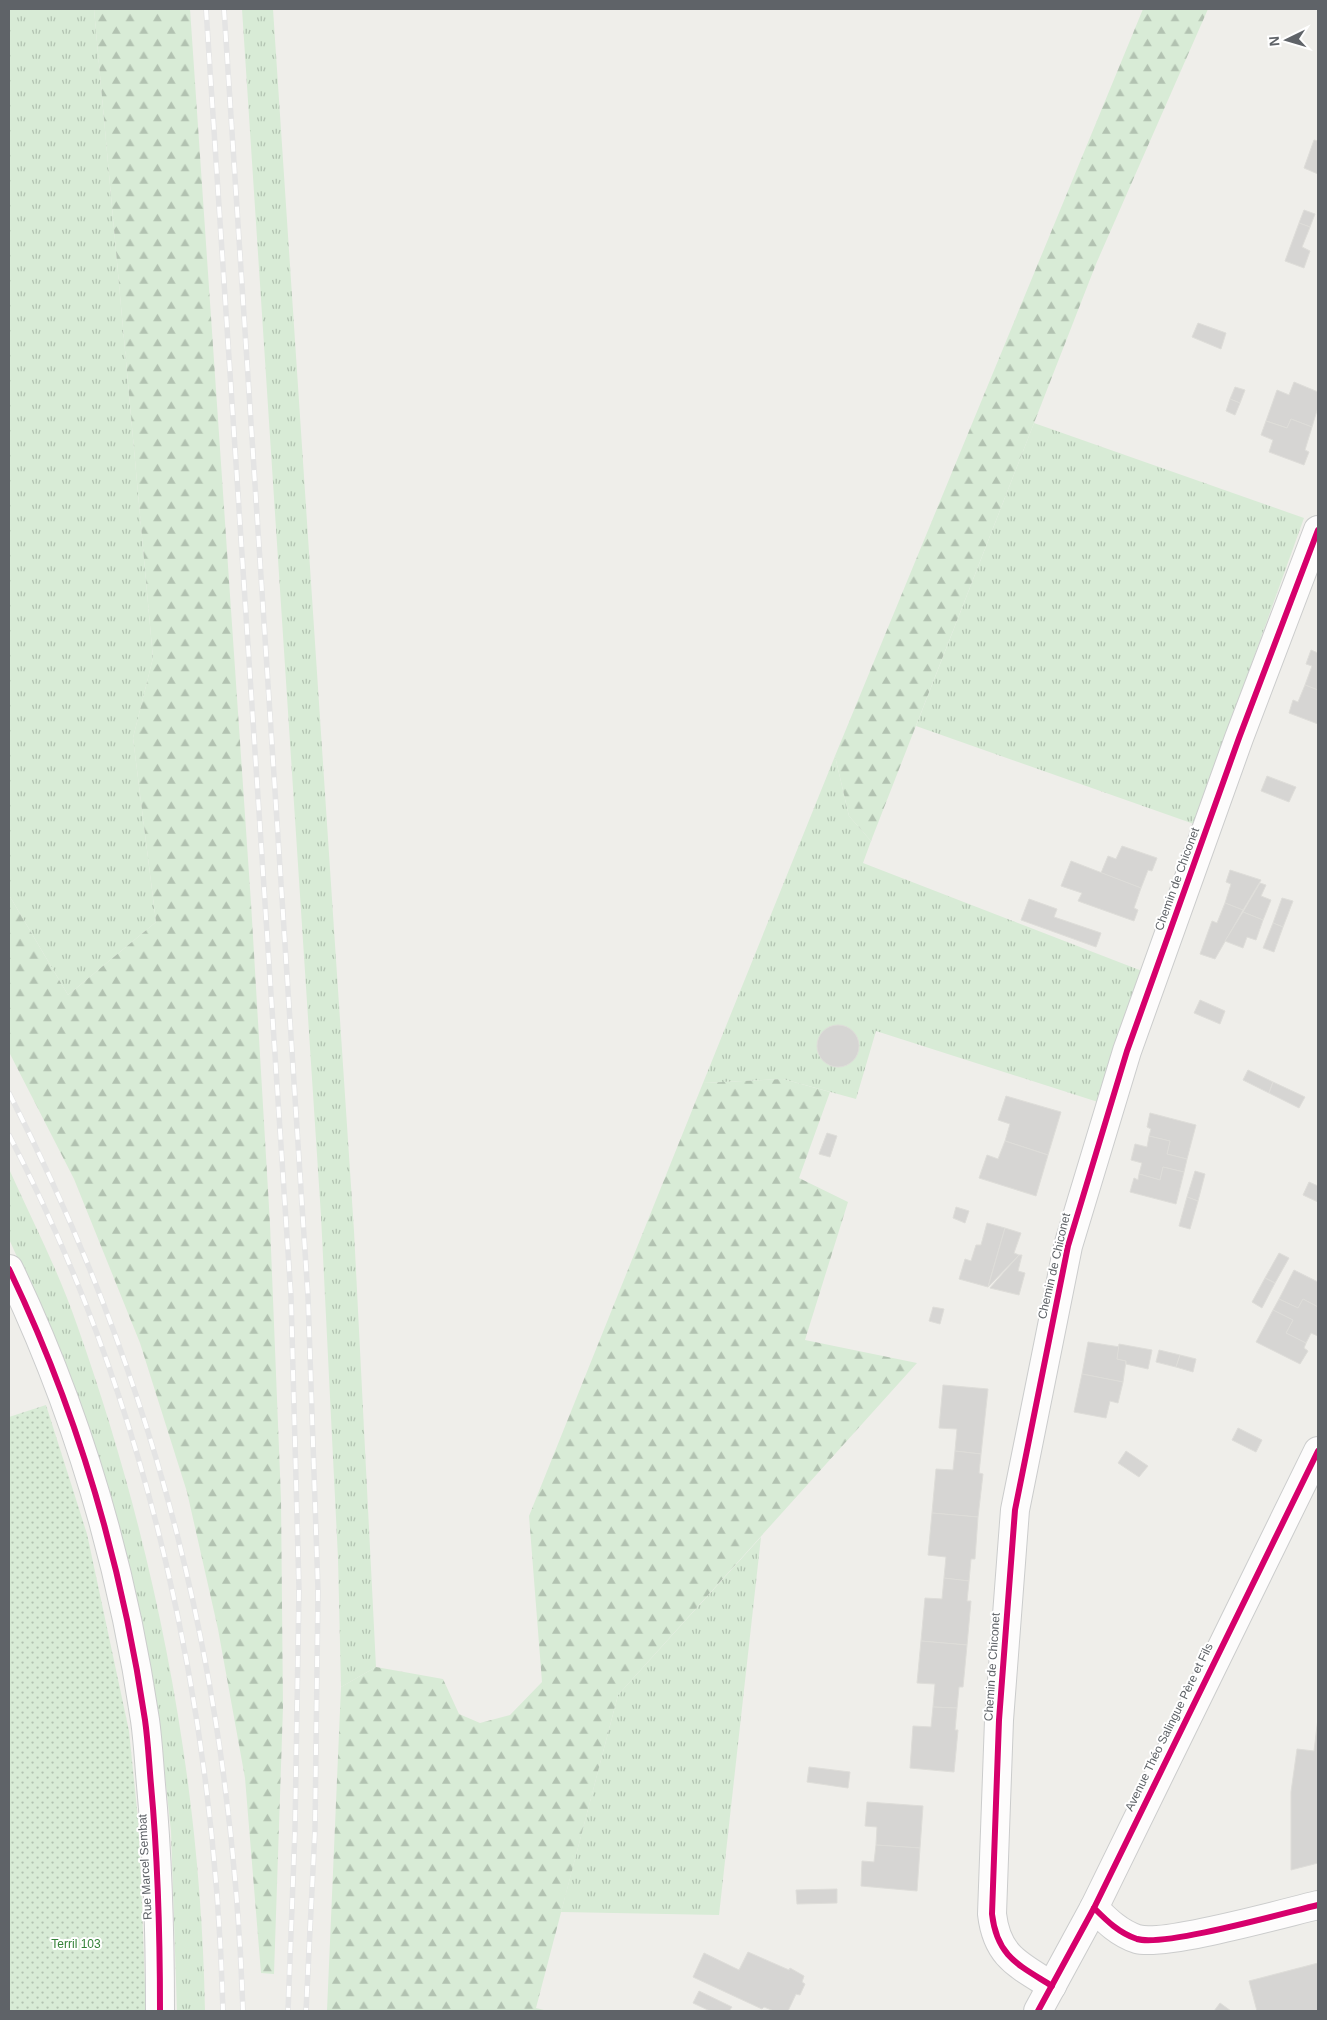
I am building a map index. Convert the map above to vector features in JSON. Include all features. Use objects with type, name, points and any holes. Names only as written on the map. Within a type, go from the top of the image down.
[{"type":"street","name":"Chemin de Chiconet","points":[[1052,1986],[1012,1961],[994,1933],[992,1914],[999,1720],[1015,1510],[1068,1246],[1127,1051],[1239,738],[1318,530]]},
{"type":"street","name":"Rue Marcel Sembat","points":[[9,1269],[30,1314],[61,1395],[104,1524],[126,1614],[145,1721],[155,1829],[160,2011]]},
{"type":"street","name":"Avenue Théo Salingue Père et Fils","points":[[1038,2011],[1094,1908],[1318,1451]]},
{"type":"street","points":[[1094,1908],[1114,1928],[1138,1940],[1170,1939],[1318,1905]]},
{"type":"green space","points":[[9,9],[94,9],[153,658],[133,738],[156,922],[68,995],[9,895]]},
{"type":"green space","points":[[94,9],[190,9],[251,903],[270,1224],[281,1499],[283,1707],[274,1974],[261,1973],[245,1778],[218,1629],[187,1492],[140,1343],[74,1179],[9,1052],[9,895],[68,995],[156,922],[133,738],[153,658]]},
{"type":"green space","points":[[242,9],[273,9],[354,1231],[376,1667],[341,1687],[338,1558],[321,1216]]},
{"type":"green space","points":[[1143,9],[1208,9],[1096,264],[871,841],[849,816],[835,756]]},
{"type":"green space","points":[[1034,423],[1304,518],[1194,824],[916,726]]},
{"type":"green space","points":[[835,756],[849,816],[871,841],[863,863],[1142,971],[1098,1102],[876,1031],[856,1099],[783,1079],[703,1083]]},
{"type":"green space","points":[[783,1079],[830,1092],[799,1178],[848,1202],[805,1340],[917,1363],[618,1695],[536,2008],[548,2011],[327,2011],[341,1687],[376,1667],[443,1679],[459,1714],[480,1723],[510,1715],[542,1682],[529,1516],[703,1083]]},
{"type":"green space","points":[[9,1169],[54,1266],[77,1325],[105,1408],[151,1577],[169,1663],[194,1836],[202,1924],[205,2011],[177,2011],[171,1831],[158,1713],[118,1525],[73,1382],[9,1239]]},
{"type":"green space","name":"Terril 103","points":[[46,1405],[87,1534],[129,1731],[139,1829],[146,2011],[9,2011],[9,1417]]},
{"type":"green space","points":[[761,1537],[719,1915],[561,1912],[618,1695]]},
{"type":"building","points":[[1314,140],[1318,141],[1318,174],[1304,168]]},
{"type":"building","points":[[1304,210],[1315,214],[1310,227],[1299,223]]},
{"type":"building","points":[[1299,223],[1310,227],[1302,247],[1310,251],[1304,268],[1285,261]]},
{"type":"building","points":[[1198,323],[1226,333],[1221,349],[1192,337]]},
{"type":"building","points":[[1294,382],[1318,392],[1318,407],[1312,427],[1291,419],[1287,428],[1266,421],[1277,390],[1289,395]]},
{"type":"building","points":[[1235,387],[1245,390],[1240,403],[1230,399]]},
{"type":"building","points":[[1230,399],[1240,403],[1235,415],[1226,411]]},
{"type":"building","points":[[1291,419],[1312,427],[1305,450],[1309,452],[1304,465],[1269,452],[1273,440],[1261,435],[1266,421],[1287,428]]},
{"type":"building","points":[[1311,650],[1318,653],[1318,690],[1305,685],[1312,666],[1306,664]]},
{"type":"building","points":[[1305,685],[1318,690],[1318,724],[1289,713],[1293,700],[1298,702]]},
{"type":"building","points":[[1267,776],[1296,787],[1289,802],[1261,791]]},
{"type":"building","points":[[1122,846],[1157,858],[1152,871],[1148,870],[1141,888],[1101,873],[1108,856],[1116,859]]},
{"type":"building","points":[[1071,861],[1141,888],[1134,908],[1138,910],[1134,921],[1078,901],[1082,893],[1061,886]]},
{"type":"building","points":[[1230,870],[1261,880],[1243,910],[1225,903],[1231,884],[1226,882]]},
{"type":"building","points":[[1260,883],[1266,885],[1261,896],[1271,900],[1263,920],[1243,912]]},
{"type":"building","points":[[1282,898],[1293,901],[1283,927],[1273,923]]},
{"type":"building","points":[[1029,899],[1057,909],[1054,917],[1101,933],[1096,947],[1021,920]]},
{"type":"building","points":[[1225,903],[1243,910],[1215,959],[1200,954],[1212,921],[1217,923]]},
{"type":"building","points":[[1243,912],[1263,920],[1256,940],[1247,937],[1243,948],[1225,941]]},
{"type":"building","points":[[1273,923],[1283,927],[1274,952],[1263,948]]},
{"type":"building","points":[[1200,1000],[1225,1011],[1220,1024],[1194,1013]]},
{"type":"building","points":[[842,1025],[850,1028],[856,1034],[859,1046],[856,1058],[850,1064],[834,1067],[826,1064],[820,1058],[817,1042],[820,1034],[826,1028]]},
{"type":"building","points":[[1248,1070],[1273,1082],[1269,1093],[1243,1080]]},
{"type":"building","points":[[1273,1082],[1305,1097],[1299,1108],[1269,1093]]},
{"type":"building","points":[[1006,1096],[1061,1112],[1048,1155],[1005,1141],[1010,1124],[998,1120]]},
{"type":"building","points":[[1150,1113],[1196,1125],[1187,1159],[1167,1154],[1170,1141],[1149,1136],[1151,1129],[1147,1127]]},
{"type":"building","points":[[827,1133],[837,1136],[830,1157],[819,1154]]},
{"type":"building","points":[[1149,1136],[1170,1141],[1167,1154],[1187,1159],[1184,1172],[1163,1167],[1160,1180],[1139,1174],[1142,1163],[1131,1160],[1135,1144],[1147,1147]]},
{"type":"building","points":[[1005,1141],[1048,1155],[1036,1196],[979,1178],[987,1155],[998,1159]]},
{"type":"building","points":[[1163,1167],[1184,1172],[1176,1204],[1130,1192],[1134,1178],[1138,1180],[1139,1174],[1160,1180]]},
{"type":"building","points":[[1195,1171],[1205,1174],[1198,1201],[1187,1197]]},
{"type":"building","points":[[1309,1182],[1318,1186],[1318,1202],[1303,1195]]},
{"type":"building","points":[[1187,1197],[1198,1201],[1190,1229],[1179,1226]]},
{"type":"building","points":[[956,1207],[969,1211],[965,1223],[953,1218]]},
{"type":"building","points":[[987,1223],[1005,1228],[988,1287],[959,1279],[965,1259],[971,1261],[976,1245],[981,1245]]},
{"type":"building","points":[[1005,1228],[1021,1233],[1014,1253],[1019,1255],[988,1287]]},
{"type":"building","points":[[1279,1253],[1289,1258],[1275,1283],[1265,1278]]},
{"type":"building","points":[[1019,1255],[1022,1255],[1018,1271],[1025,1273],[1019,1295],[990,1288]]},
{"type":"building","points":[[1294,1270],[1318,1282],[1318,1307],[1303,1299],[1298,1308],[1279,1299]]},
{"type":"building","points":[[1265,1278],[1275,1283],[1262,1308],[1252,1302]]},
{"type":"building","points":[[1279,1299],[1298,1308],[1303,1299],[1318,1307],[1318,1336],[1311,1333],[1306,1343],[1286,1333],[1293,1320],[1273,1310]]},
{"type":"building","points":[[933,1307],[944,1309],[940,1324],[929,1321]]},
{"type":"building","points":[[1273,1310],[1293,1320],[1286,1333],[1306,1343],[1304,1348],[1308,1351],[1300,1364],[1256,1342]]},
{"type":"building","points":[[1088,1342],[1120,1347],[1117,1359],[1126,1361],[1123,1382],[1082,1374]]},
{"type":"building","points":[[1119,1344],[1152,1350],[1148,1369],[1126,1364],[1126,1361],[1117,1359]]},
{"type":"building","points":[[1159,1350],[1180,1355],[1176,1367],[1156,1362]]},
{"type":"building","points":[[1180,1355],[1196,1359],[1193,1372],[1176,1367]]},
{"type":"building","points":[[1082,1374],[1123,1382],[1118,1403],[1110,1401],[1106,1418],[1074,1412]]},
{"type":"building","points":[[943,1385],[988,1389],[981,1454],[955,1451],[957,1429],[939,1428]]},
{"type":"building","points":[[1238,1428],[1262,1440],[1256,1452],[1232,1440]]},
{"type":"building","points":[[955,1451],[981,1454],[979,1473],[983,1474],[978,1517],[932,1513],[936,1469],[953,1470]]},
{"type":"building","points":[[1126,1451],[1148,1466],[1139,1477],[1118,1463]]},
{"type":"building","points":[[932,1513],[978,1517],[975,1559],[971,1559],[969,1581],[944,1578],[946,1557],[928,1555]]},
{"type":"building","points":[[944,1578],[969,1581],[967,1601],[971,1601],[967,1645],[921,1641],[925,1598],[942,1599]]},
{"type":"building","points":[[921,1641],[967,1645],[963,1687],[959,1687],[957,1708],[933,1707],[935,1684],[917,1683]]},
{"type":"building","points":[[933,1707],[957,1708],[955,1730],[958,1730],[954,1772],[910,1768],[913,1726],[931,1727]]},
{"type":"building","points":[[1318,1718],[1318,1863],[1291,1870],[1291,1792],[1297,1749],[1314,1751]]},
{"type":"building","points":[[809,1767],[850,1772],[848,1788],[807,1782]]},
{"type":"building","points":[[867,1802],[923,1806],[920,1848],[876,1845],[877,1827],[865,1826]]},
{"type":"building","points":[[876,1845],[920,1848],[917,1891],[861,1886],[862,1861],[874,1862]]},
{"type":"building","points":[[837,1889],[837,1903],[797,1904],[796,1890]]},
{"type":"building","points":[[748,1952],[789,1970],[790,1968],[804,1976],[802,1982],[805,1984],[800,1995],[796,1994],[788,2011],[774,2011],[764,2007],[762,2009],[693,1977],[704,1953],[739,1970]]},
{"type":"building","points":[[1318,1963],[1318,2011],[1257,2011],[1249,1981]]},
{"type":"building","points":[[699,1991],[732,2007],[729,2011],[710,2011],[693,2003]]},
{"type":"building","points":[[1220,2003],[1231,2011],[1214,2011]]},
{"type":"railway","points":[[206,9],[291,1297],[299,1589],[295,1829],[288,2011]]},
{"type":"railway","points":[[224,9],[308,1297],[318,1590],[315,1829],[306,2011]]},
{"type":"railway","points":[[9,1093],[62,1203],[107,1314],[146,1425],[178,1538],[204,1653],[223,1770],[236,1889],[243,2011]]},
{"type":"railway","points":[[9,1135],[58,1238],[100,1343],[136,1451],[166,1561],[189,1672],[206,1785],[217,1898],[223,2011]]},
{"type":"cycle path","points":[[1052,1986],[1029,1972],[1004,1950],[995,1929],[992,1914],[999,1720],[1015,1510],[1068,1246],[1127,1051],[1239,738],[1318,530]]},
{"type":"cycle path","points":[[9,1269],[56,1378],[76,1433],[94,1490],[124,1604],[148,1744],[157,1870],[160,2011]]},
{"type":"cycle path","points":[[1038,2011],[1094,1908],[1318,1451]]},
{"type":"cycle path","points":[[1094,1908],[1119,1930],[1137,1939],[1151,1940],[1197,1934],[1318,1905]]}]
